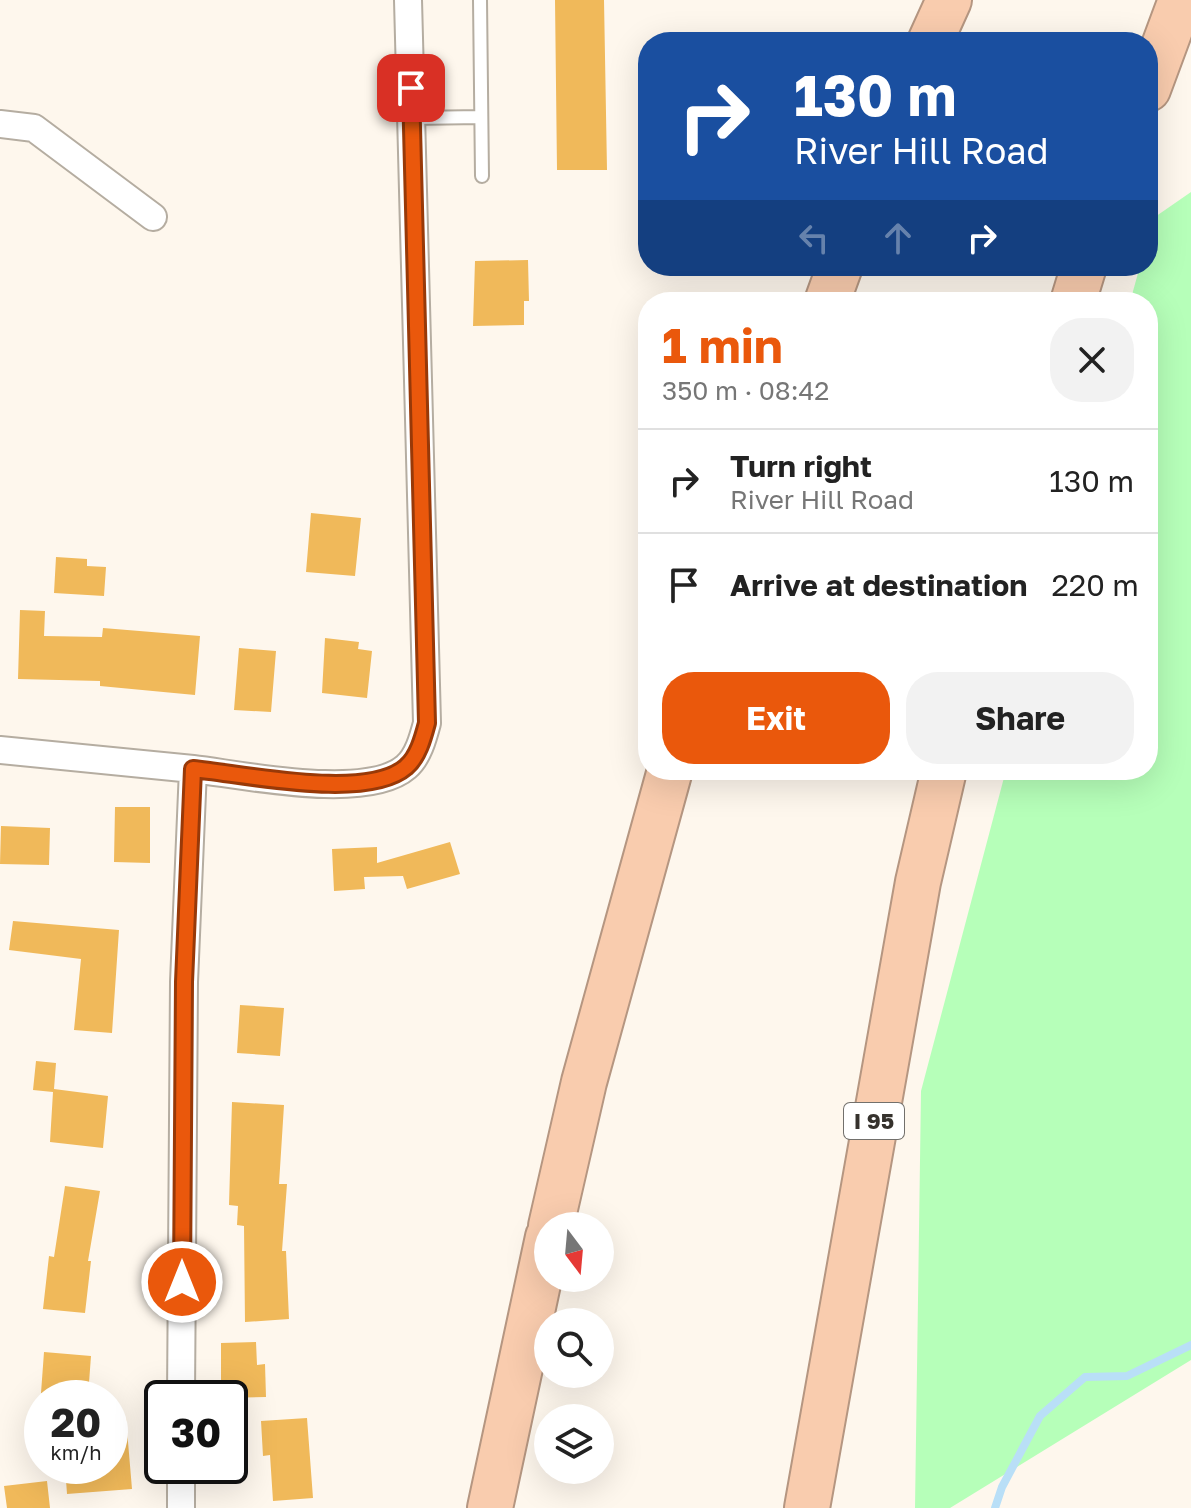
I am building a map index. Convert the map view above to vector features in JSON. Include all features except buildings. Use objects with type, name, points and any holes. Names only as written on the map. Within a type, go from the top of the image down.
[{"type":"highway","points":[[935,32],[949,0]]},
{"type":"highway","points":[[1158,62],[1181,0]]},
{"type":"highway","points":[[554,1212],[584,1082],[667,780]]},
{"type":"highway","name":"I 95","points":[[810,1491],[918,882],[942,780]]},
{"type":"highway","points":[[490,1508],[536,1292]]},
{"type":"street","points":[[0,750],[356,786],[388,780],[409,766],[421,744],[427,709],[408,0]]},
{"type":"street","points":[[0,124],[34,128],[153,217]]},
{"type":"street","points":[[181,1380],[184,982],[193,769]]},
{"type":"street","points":[[181,1484],[181,1508]]},
{"type":"lane","points":[[480,0],[482,176]]},
{"type":"lane","points":[[412,118],[481,117]]},
{"type":"green space","points":[[1191,192],[1191,1360],[950,1508],[915,1508],[921,1091],[1003,780],[1158,780],[1158,292],[1133,292],[1137,276],[1158,276],[1158,215]]},
{"type":"waterway","points":[[995,1508],[1002,1487],[1040,1416],[1085,1377],[1127,1376],[1191,1345]]},
{"type":"route","points":[[182,1282],[184,982],[193,769],[356,786],[388,780],[409,766],[421,744],[427,723],[411,88]]}]
